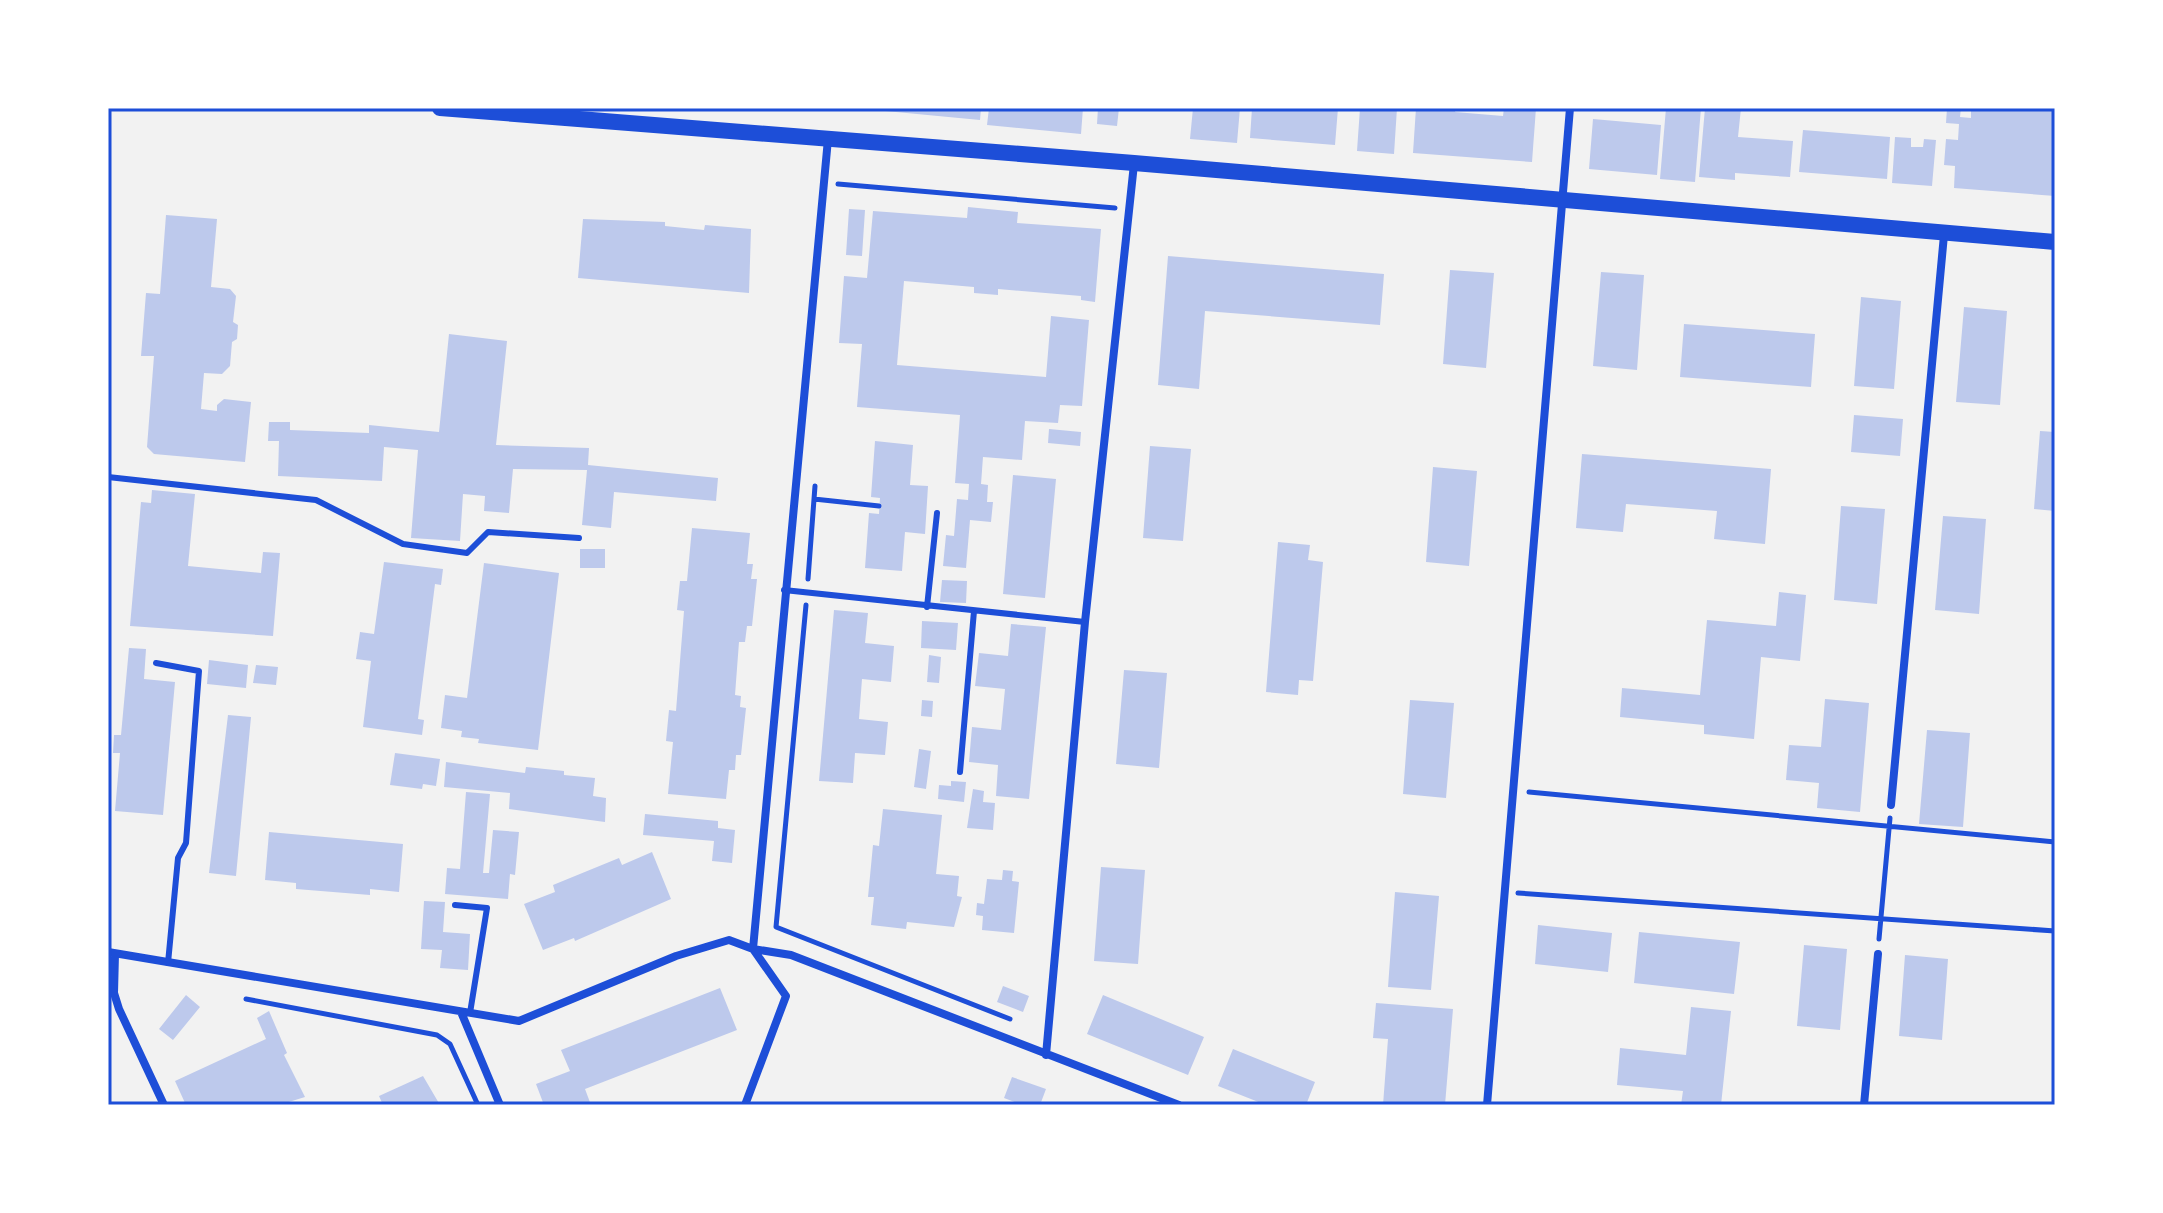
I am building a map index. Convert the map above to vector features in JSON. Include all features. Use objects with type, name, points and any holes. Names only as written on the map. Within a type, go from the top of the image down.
[{"type":"main road","points":[[440,108],[528,112],[1563,199],[1944,235],[2055,242]]},
{"type":"street","points":[[1487,1105],[1570,108]]},
{"type":"street","points":[[745,1105],[786,996],[753,949],[828,138]]},
{"type":"street","points":[[1046,1055],[1085,622],[1134,163]]},
{"type":"street","points":[[1891,805],[1944,235]]},
{"type":"street","points":[[164,1105],[116,1001],[112,953],[519,1021],[676,956],[729,940],[753,949],[791,955],[1179,1105]]},
{"type":"street","points":[[1864,1105],[1878,954]]},
{"type":"street","points":[[465,1012],[500,1105]]},
{"type":"lane","points":[[108,477],[316,500],[403,544],[467,553],[488,532],[579,538]]},
{"type":"lane","points":[[927,607],[937,513]]},
{"type":"lane","points":[[784,590],[1085,622]]},
{"type":"lane","points":[[960,772],[974,611]]},
{"type":"lane","points":[[156,663],[199,671],[186,843],[178,858],[168,963]]},
{"type":"lane","points":[[455,905],[487,908],[465,1012]]},
{"type":"path","points":[[837,200],[838,184],[1129,210]]},
{"type":"path","points":[[815,483],[776,927],[1048,1034]]},
{"type":"path","points":[[814,499],[879,506]]},
{"type":"path","points":[[1512,790],[1889,829],[2055,842]]},
{"type":"path","points":[[1878,954],[1891,805]]},
{"type":"path","points":[[1505,892],[2055,931]]},
{"type":"path","points":[[246,999],[437,1035],[450,1044],[478,1105]]},
{"type":"building","points":[[854,108],[981,108],[980,120]]},
{"type":"building","points":[[989,108],[1083,108],[1081,134],[987,125]]},
{"type":"building","points":[[1098,108],[1119,108],[1117,126],[1097,124]]},
{"type":"building","points":[[1193,108],[1240,108],[1237,143],[1190,139]]},
{"type":"building","points":[[1252,108],[1338,108],[1335,145],[1250,138]]},
{"type":"building","points":[[1360,108],[1397,108],[1394,154],[1357,151]]},
{"type":"building","points":[[1416,108],[1456,108],[1455,112],[1503,116],[1504,108],[1536,108],[1532,162],[1413,153]]},
{"type":"building","points":[[1666,108],[1701,108],[1695,182],[1660,179]]},
{"type":"building","points":[[1705,108],[1741,108],[1738,137],[1793,141],[1790,177],[1735,173],[1735,180],[1699,177]]},
{"type":"building","points":[[1947,108],[1961,108],[1960,117],[1971,118],[1971,108],[2055,108],[2055,196],[1954,188],[1955,166],[1944,165],[1946,139],[1958,140],[1959,124],[1946,123]]},
{"type":"building","points":[[1593,119],[1661,125],[1657,175],[1589,169]]},
{"type":"building","points":[[1803,130],[1890,137],[1887,179],[1799,172]]},
{"type":"building","points":[[1895,137],[1911,138],[1911,147],[1923,147],[1924,139],[1936,140],[1932,186],[1892,183]]},
{"type":"building","points":[[968,207],[1018,212],[1017,223],[1101,229],[1095,302],[1081,300],[1081,296],[998,289],[998,295],[974,293],[974,287],[904,281],[897,365],[1046,377],[1051,316],[1089,320],[1082,406],[1060,405],[1058,423],[1025,421],[1022,460],[983,457],[981,484],[988,485],[987,502],[993,502],[991,522],[970,520],[966,568],[943,566],[946,535],[954,536],[957,499],[968,500],[969,484],[955,483],[960,415],[857,407],[862,344],[839,343],[844,276],[867,278],[873,211],[967,218]]},
{"type":"building","points":[[849,209],[865,210],[862,256],[846,255]]},
{"type":"building","points":[[166,215],[217,219],[211,287],[230,289],[236,296],[233,322],[238,325],[237,339],[232,342],[230,366],[222,374],[204,373],[201,409],[217,411],[217,405],[224,399],[251,402],[245,462],[154,454],[147,447],[154,356],[141,356],[146,293],[160,294]]},
{"type":"building","points":[[583,219],[665,222],[665,226],[704,230],[705,225],[751,229],[749,293],[578,278]]},
{"type":"building","points":[[1168,256],[1384,274],[1380,325],[1205,311],[1199,389],[1158,385]]},
{"type":"building","points":[[1450,270],[1494,273],[1486,368],[1443,364]]},
{"type":"building","points":[[1601,272],[1644,275],[1637,370],[1593,366]]},
{"type":"building","points":[[1861,297],[1901,301],[1894,389],[1854,386]]},
{"type":"building","points":[[1964,307],[2007,311],[2000,405],[1956,402]]},
{"type":"building","points":[[1684,324],[1815,334],[1811,387],[1680,377]]},
{"type":"building","points":[[449,334],[507,341],[496,445],[589,448],[588,465],[718,478],[716,501],[614,492],[611,528],[582,525],[587,470],[513,469],[509,513],[484,511],[485,496],[463,494],[460,541],[411,538],[418,450],[384,447],[382,481],[278,476],[279,441],[268,441],[269,422],[290,422],[290,430],[369,433],[369,425],[439,432]]},
{"type":"building","points":[[1854,415],[1903,419],[1900,456],[1851,452]]},
{"type":"building","points":[[1049,429],[1081,432],[1080,446],[1048,443]]},
{"type":"building","points":[[2040,431],[2055,432],[2055,511],[2034,509]]},
{"type":"building","points":[[875,441],[913,445],[910,485],[928,486],[925,534],[905,532],[902,571],[865,568],[869,513],[879,514],[880,498],[871,497]]},
{"type":"building","points":[[1150,446],[1191,449],[1183,541],[1143,538]]},
{"type":"building","points":[[1582,454],[1771,469],[1765,544],[1714,539],[1717,511],[1626,504],[1623,532],[1576,528]]},
{"type":"building","points":[[1433,467],[1477,471],[1469,566],[1426,562]]},
{"type":"building","points":[[1013,475],[1056,479],[1045,598],[1003,594]]},
{"type":"building","points":[[152,490],[195,494],[188,566],[261,573],[263,552],[280,553],[273,636],[130,626],[141,502],[151,503]]},
{"type":"building","points":[[1841,506],[1885,509],[1877,604],[1834,600]]},
{"type":"building","points":[[1943,516],[1986,519],[1979,614],[1935,610]]},
{"type":"building","points":[[692,528],[750,533],[747,564],[753,564],[751,579],[757,579],[752,626],[747,626],[745,642],[739,642],[735,695],[741,696],[740,707],[746,708],[741,755],[736,755],[735,770],[729,770],[726,799],[668,794],[673,742],[666,741],[669,710],[676,711],[684,611],[677,610],[680,581],[687,581]]},
{"type":"building","points":[[1278,542],[1310,545],[1308,560],[1323,562],[1313,681],[1299,680],[1298,695],[1266,692]]},
{"type":"building","points":[[580,549],[605,549],[605,568],[580,568]]},
{"type":"building","points":[[384,562],[443,569],[441,585],[435,584],[418,719],[424,720],[422,735],[363,727],[371,661],[356,659],[360,632],[374,634]]},
{"type":"building","points":[[484,563],[559,573],[538,750],[478,743],[479,739],[461,737],[462,731],[441,728],[445,695],[467,698]]},
{"type":"building","points":[[942,580],[967,581],[966,603],[940,602]]},
{"type":"building","points":[[1779,592],[1806,595],[1800,661],[1761,657],[1754,739],[1704,734],[1704,725],[1620,717],[1622,688],[1700,695],[1707,620],[1776,626]]},
{"type":"building","points":[[834,610],[868,613],[865,643],[894,646],[891,682],[862,679],[859,719],[888,722],[885,755],[855,753],[853,783],[819,781]]},
{"type":"building","points":[[922,621],[958,623],[956,650],[921,648]]},
{"type":"building","points":[[1011,624],[1046,627],[1029,799],[996,796],[998,765],[969,762],[972,727],[1001,730],[1005,689],[975,686],[979,653],[1008,656]]},
{"type":"building","points":[[129,648],[146,649],[144,679],[175,682],[163,815],[115,811],[120,753],[113,753],[114,735],[121,735]]},
{"type":"building","points":[[929,655],[941,657],[939,683],[927,682]]},
{"type":"building","points":[[209,660],[248,665],[246,688],[207,684]]},
{"type":"building","points":[[256,665],[278,667],[276,685],[253,683]]},
{"type":"building","points":[[1124,670],[1167,673],[1159,768],[1116,764]]},
{"type":"building","points":[[1825,699],[1869,703],[1860,812],[1817,808],[1819,783],[1786,780],[1789,745],[1821,747]]},
{"type":"building","points":[[922,700],[933,701],[932,717],[921,716]]},
{"type":"building","points":[[1410,700],[1454,703],[1446,798],[1403,794]]},
{"type":"building","points":[[228,715],[251,717],[236,876],[209,873]]},
{"type":"building","points":[[1927,730],[1970,733],[1963,827],[1919,824]]},
{"type":"building","points":[[919,749],[931,751],[926,789],[914,787]]},
{"type":"building","points":[[395,753],[440,759],[436,786],[423,784],[422,789],[390,785]]},
{"type":"building","points":[[446,762],[525,773],[526,767],[564,771],[564,775],[595,778],[593,796],[606,798],[605,822],[509,809],[510,793],[444,787]]},
{"type":"building","points":[[951,781],[966,782],[964,802],[938,799],[939,785],[951,786]]},
{"type":"building","points":[[973,789],[984,791],[983,802],[995,803],[993,830],[967,828]]},
{"type":"building","points":[[466,792],[490,794],[483,873],[489,873],[493,830],[519,832],[515,875],[510,874],[508,899],[445,894],[447,868],[460,869]]},
{"type":"building","points":[[883,809],[942,815],[936,874],[959,876],[957,896],[962,897],[954,927],[907,922],[906,929],[871,925],[874,897],[868,897],[873,845],[879,846]]},
{"type":"building","points":[[645,814],[718,821],[718,828],[735,830],[732,863],[712,861],[714,841],[643,835]]},
{"type":"building","points":[[269,832],[403,844],[399,892],[370,889],[370,895],[296,889],[296,883],[265,880]]},
{"type":"building","points":[[652,852],[671,899],[575,941],[574,938],[543,950],[524,904],[555,892],[553,885],[619,858],[622,865]]},
{"type":"building","points":[[1101,867],[1145,870],[1138,964],[1094,961]]},
{"type":"building","points":[[1003,870],[1013,871],[1012,881],[1019,882],[1014,933],[982,930],[983,916],[976,915],[977,903],[984,904],[987,879],[1002,880]]},
{"type":"building","points":[[1395,892],[1439,896],[1431,990],[1388,987]]},
{"type":"building","points":[[424,901],[445,902],[443,932],[470,934],[468,970],[440,968],[442,950],[421,949]]},
{"type":"building","points":[[1538,925],[1612,933],[1608,972],[1535,964]]},
{"type":"building","points":[[1639,932],[1740,942],[1734,994],[1634,983]]},
{"type":"building","points":[[1804,945],[1847,949],[1840,1030],[1797,1026]]},
{"type":"building","points":[[1905,955],[1948,959],[1942,1040],[1899,1036]]},
{"type":"building","points":[[1003,986],[1029,996],[1023,1012],[997,1002]]},
{"type":"building","points":[[720,988],[737,1030],[585,1089],[591,1105],[544,1105],[536,1084],[570,1071],[561,1050]]},
{"type":"building","points":[[186,995],[200,1007],[173,1040],[159,1029]]},
{"type":"building","points":[[1103,995],[1204,1037],[1188,1075],[1087,1034]]},
{"type":"building","points":[[1376,1003],[1453,1009],[1445,1105],[1383,1105],[1388,1039],[1373,1038]]},
{"type":"building","points":[[1691,1007],[1731,1011],[1721,1105],[1681,1105],[1683,1091],[1617,1085],[1620,1048],[1686,1055]]},
{"type":"building","points":[[269,1011],[287,1053],[284,1055],[305,1097],[279,1105],[185,1103],[175,1081],[266,1039],[257,1018]]},
{"type":"building","points":[[1233,1049],[1315,1082],[1306,1105],[1266,1105],[1218,1086]]},
{"type":"building","points":[[423,1076],[440,1105],[383,1105],[379,1096]]},
{"type":"building","points":[[1012,1077],[1046,1089],[1040,1105],[1023,1105],[1004,1098]]}]
